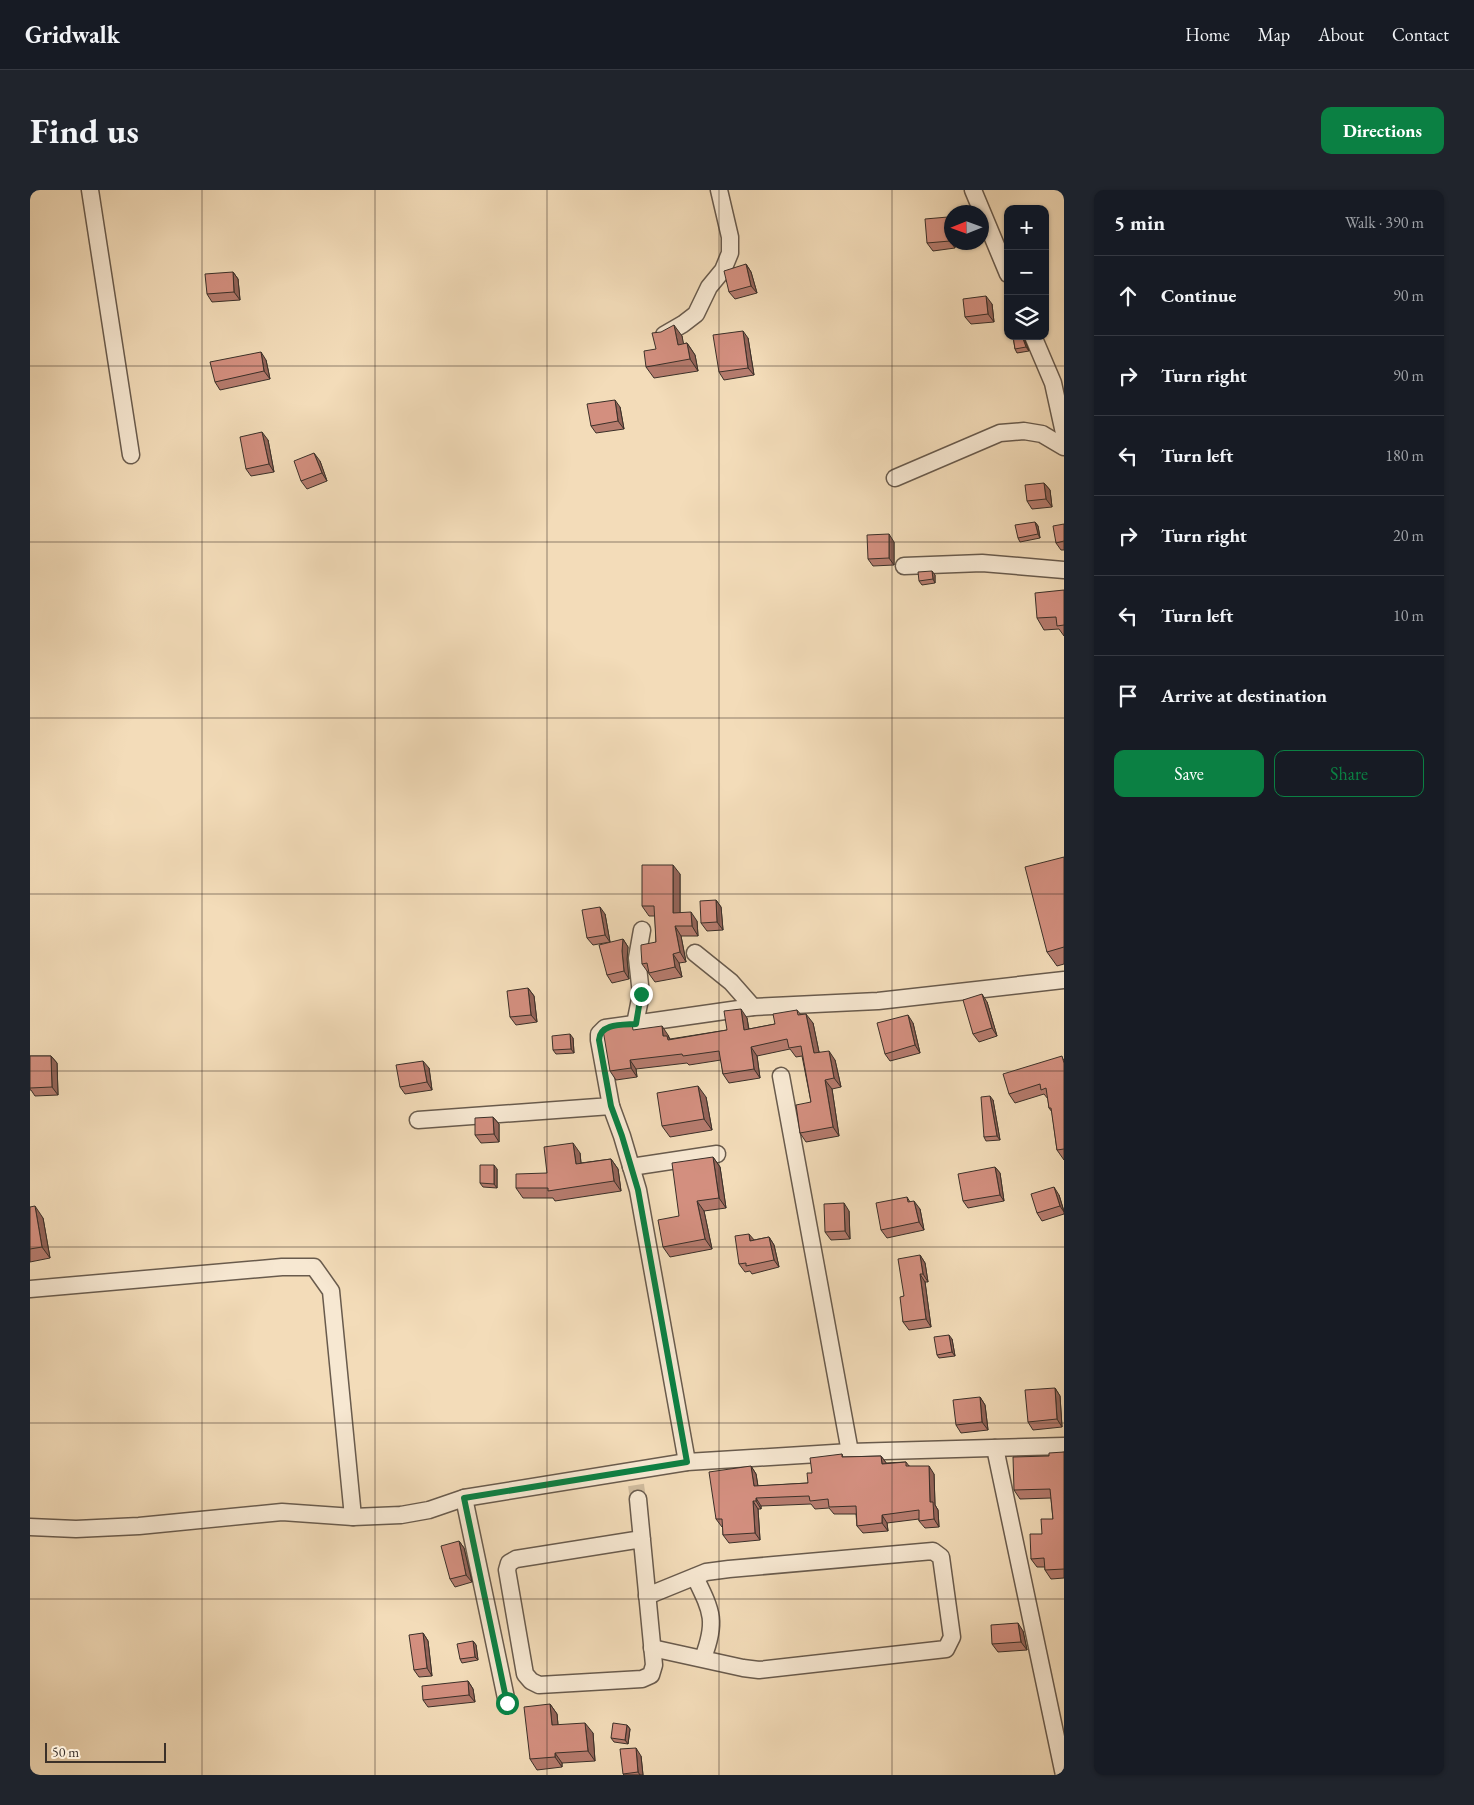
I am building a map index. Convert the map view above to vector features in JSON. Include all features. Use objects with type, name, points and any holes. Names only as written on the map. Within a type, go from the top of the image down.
[{"type":"street","points":[[90,190],[131,455]]},
{"type":"street","points":[[664,335],[696,314],[709,287],[722,270],[730,253],[730,237],[719,190]]},
{"type":"street","points":[[973,190],[1004,264]]},
{"type":"street","points":[[1036,340],[1058,381],[1064,433]]},
{"type":"street","points":[[895,478],[1000,433],[1024,431],[1042,434],[1064,447]]},
{"type":"street","points":[[904,566],[982,563],[1064,570]]},
{"type":"street","points":[[636,1024],[641,994],[637,958],[642,930]]},
{"type":"street","points":[[695,953],[732,982],[753,1007]]},
{"type":"street","points":[[687,1462],[638,1190],[611,1106],[606,1085],[600,1034],[605,1028],[753,1007],[878,1001],[1064,980]]},
{"type":"street","points":[[781,1076],[850,1452]]},
{"type":"street","points":[[418,1120],[611,1106]]},
{"type":"street","points":[[631,1167],[717,1154]]},
{"type":"street","points":[[30,1289],[282,1267],[314,1267],[331,1291],[352,1517]]},
{"type":"street","points":[[30,1527],[76,1529],[139,1526],[282,1512],[352,1517],[401,1515],[429,1510],[464,1498],[636,1485],[687,1462],[850,1452],[1064,1446]]},
{"type":"street","points":[[995,1448],[1064,1775]]},
{"type":"street","points":[[636,1485],[642,1539],[654,1665],[651,1675],[642,1679],[539,1685],[531,1681],[526,1674],[507,1570],[509,1563],[516,1559],[642,1539]]},
{"type":"street","points":[[464,1498],[507,1703]]},
{"type":"street","points":[[647,1596],[706,1572],[933,1552],[941,1557],[952,1637],[946,1649],[758,1670],[652,1648]]},
{"type":"street","points":[[695,1577],[707,1602],[712,1625],[710,1639],[703,1658]]},
{"type":"building","points":[[944,217],[944,242],[927,243],[925,219]]},
{"type":"building","points":[[746,264],[751,286],[729,292],[724,271]]},
{"type":"building","points":[[233,272],[234,292],[207,294],[205,274]]},
{"type":"building","points":[[986,296],[988,314],[965,317],[963,299]]},
{"type":"building","points":[[674,325],[678,345],[687,343],[690,359],[646,367],[644,351],[656,349],[652,333],[661,332]]},
{"type":"building","points":[[743,331],[748,368],[719,372],[713,335]]},
{"type":"building","points":[[1014,340],[1023,340],[1026,347],[1015,349]]},
{"type":"building","points":[[261,352],[264,371],[215,382],[210,362]]},
{"type":"building","points":[[615,400],[618,421],[591,426],[587,404]]},
{"type":"building","points":[[262,432],[269,464],[246,469],[240,437]]},
{"type":"building","points":[[314,453],[322,473],[301,481],[294,461]]},
{"type":"building","points":[[1044,483],[1046,499],[1027,501],[1025,485]]},
{"type":"building","points":[[1035,522],[1038,534],[1018,538],[1015,525]]},
{"type":"building","points":[[1064,524],[1064,541],[1056,543],[1053,526]]},
{"type":"building","points":[[889,534],[889,558],[868,559],[867,535]]},
{"type":"building","points":[[932,571],[933,579],[919,581],[918,572]]},
{"type":"building","points":[[1064,590],[1064,625],[1057,626],[1056,617],[1037,618],[1035,593]]},
{"type":"building","points":[[1064,857],[1064,947],[1047,952],[1025,867]]},
{"type":"building","points":[[642,865],[673,865],[673,913],[691,912],[692,926],[675,926],[680,952],[673,954],[675,967],[649,973],[647,963],[642,964],[641,945],[656,942],[654,906],[642,906]]},
{"type":"building","points":[[716,900],[717,922],[701,923],[700,901]]},
{"type":"building","points":[[600,907],[605,935],[587,938],[582,910]]},
{"type":"building","points":[[623,939],[624,971],[607,975],[599,945]]},
{"type":"building","points":[[528,988],[531,1015],[510,1017],[507,991]]},
{"type":"building","points":[[982,994],[992,1028],[973,1034],[963,1000]]},
{"type":"building","points":[[741,1009],[744,1030],[775,1024],[773,1014],[797,1010],[798,1015],[806,1014],[814,1053],[829,1051],[834,1078],[825,1080],[833,1127],[800,1133],[796,1105],[811,1102],[801,1046],[789,1048],[787,1039],[751,1047],[754,1069],[723,1074],[719,1051],[630,1060],[631,1068],[610,1071],[603,1030],[632,1024],[633,1030],[662,1026],[663,1036],[667,1036],[668,1040],[727,1030],[724,1011]]},
{"type":"building","points":[[908,1015],[915,1045],[885,1054],[877,1023]]},
{"type":"building","points":[[570,1034],[571,1049],[553,1050],[552,1036]]},
{"type":"building","points":[[30,1056],[51,1056],[52,1087],[30,1088]]},
{"type":"building","points":[[1062,1056],[1064,1063],[1064,1149],[1057,1150],[1046,1088],[1041,1090],[1040,1084],[1009,1094],[1003,1074]]},
{"type":"building","points":[[423,1061],[427,1082],[400,1087],[396,1065]]},
{"type":"building","points":[[698,1086],[704,1119],[662,1126],[657,1093]]},
{"type":"building","points":[[990,1096],[997,1136],[984,1137],[981,1097]]},
{"type":"building","points":[[493,1117],[494,1134],[475,1135],[475,1118]]},
{"type":"building","points":[[573,1143],[576,1164],[611,1159],[614,1181],[548,1191],[548,1188],[516,1188],[516,1174],[547,1173],[544,1147]]},
{"type":"building","points":[[713,1157],[719,1198],[697,1201],[705,1239],[663,1247],[658,1220],[679,1216],[672,1163]]},
{"type":"building","points":[[480,1165],[494,1165],[494,1184],[480,1183]]},
{"type":"building","points":[[995,1167],[1000,1195],[963,1201],[958,1174]]},
{"type":"building","points":[[1054,1187],[1060,1206],[1037,1213],[1031,1194]]},
{"type":"building","points":[[907,1197],[908,1202],[914,1201],[919,1222],[881,1230],[876,1203]]},
{"type":"building","points":[[844,1203],[845,1231],[825,1232],[824,1204]]},
{"type":"building","points":[[35,1206],[42,1247],[30,1249],[30,1207]]},
{"type":"building","points":[[749,1234],[750,1241],[769,1237],[774,1260],[746,1266],[746,1263],[739,1264],[735,1236]]},
{"type":"building","points":[[920,1255],[923,1274],[920,1274],[926,1319],[903,1322],[900,1297],[904,1296],[898,1259]]},
{"type":"building","points":[[949,1335],[952,1352],[937,1355],[934,1337]]},
{"type":"building","points":[[1055,1388],[1057,1419],[1028,1422],[1025,1390]]},
{"type":"building","points":[[980,1397],[982,1422],[956,1425],[953,1400]]},
{"type":"building","points":[[1064,1452],[1064,1569],[1045,1570],[1044,1558],[1031,1559],[1030,1534],[1042,1534],[1041,1519],[1053,1519],[1050,1489],[1014,1490],[1013,1457],[1049,1456],[1049,1453]]},
{"type":"building","points":[[842,1454],[842,1457],[881,1456],[882,1464],[906,1462],[906,1466],[929,1466],[930,1502],[933,1502],[934,1519],[919,1521],[919,1510],[882,1515],[882,1523],[857,1526],[856,1506],[829,1507],[828,1499],[810,1501],[809,1496],[756,1498],[756,1501],[753,1501],[755,1533],[723,1535],[722,1519],[716,1519],[709,1472],[751,1466],[754,1486],[808,1483],[807,1473],[812,1473],[810,1458]]},
{"type":"building","points":[[459,1541],[466,1575],[450,1579],[441,1546]]},
{"type":"building","points":[[1018,1623],[1021,1642],[992,1644],[991,1625]]},
{"type":"building","points":[[423,1633],[427,1668],[414,1670],[409,1635]]},
{"type":"building","points":[[473,1641],[475,1657],[460,1659],[457,1644]]},
{"type":"building","points":[[468,1681],[469,1695],[423,1700],[422,1686]]},
{"type":"building","points":[[550,1704],[552,1725],[585,1723],[588,1751],[555,1753],[555,1757],[530,1759],[524,1707]]},
{"type":"building","points":[[613,1723],[627,1725],[625,1740],[611,1738]]},
{"type":"building","points":[[636,1748],[638,1772],[623,1774],[620,1749]]},
{"type":"tunnel","points":[[636,1485],[638,1499]]},
{"type":"route","points":[[507,1703],[464,1498],[687,1462],[638,1190],[611,1106],[599,1040],[600,1034],[605,1028],[636,1024],[641,994]]}]
